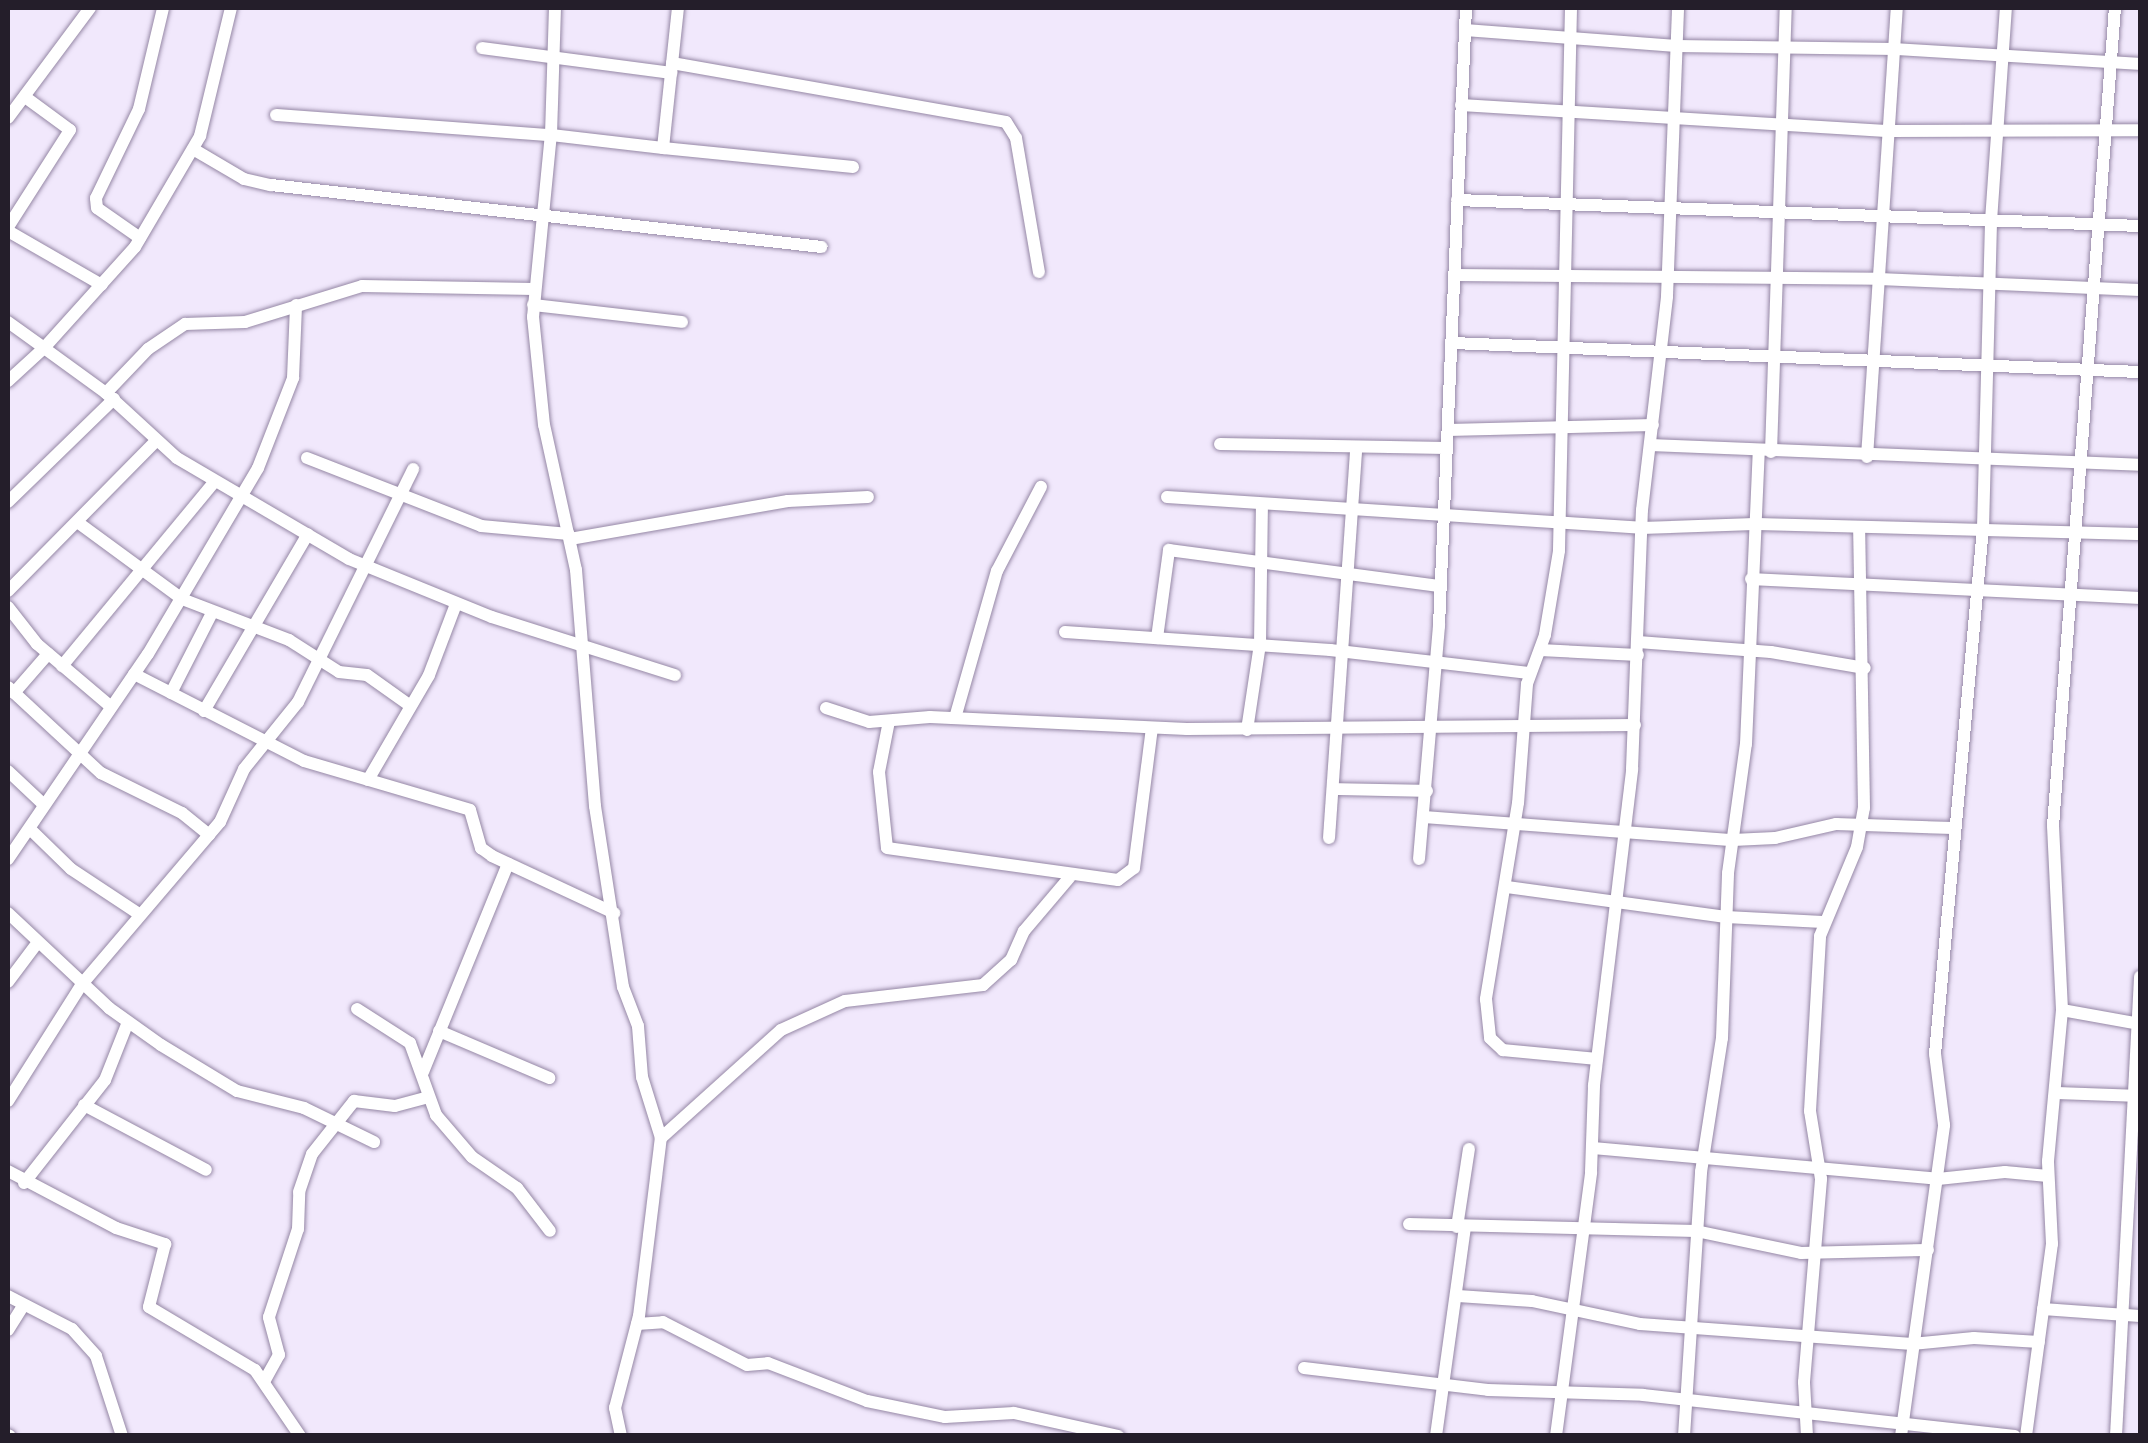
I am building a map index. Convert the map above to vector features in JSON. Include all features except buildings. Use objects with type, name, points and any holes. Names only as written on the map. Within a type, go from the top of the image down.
[{"type":"street","points":[[8,118],[90,8]]},
{"type":"street","points":[[140,238],[97,208],[96,198],[138,109],[163,8]]},
{"type":"street","points":[[8,381],[44,348],[140,238],[193,149],[231,8]]},
{"type":"street","points":[[555,8],[552,135],[533,305],[544,425],[570,536],[595,806],[623,987],[638,1026],[645,1092],[661,1138],[637,1324],[616,1408],[621,1436]]},
{"type":"street","points":[[663,148],[678,8]]},
{"type":"street","points":[[1419,859],[1437,661],[1440,519],[1448,430],[1466,8]]},
{"type":"street","points":[[1571,8],[1562,206],[1562,522],[1540,650],[1530,674],[1507,887],[1486,972],[1490,1038],[1516,1053],[1597,1059]]},
{"type":"street","points":[[1556,1436],[1593,1148],[1597,1059],[1626,830],[1638,649],[1641,528],[1663,350],[1678,8]]},
{"type":"street","points":[[1684,1436],[1696,1232],[1722,1038],[1732,840],[1746,744],[1754,524],[1773,354],[1786,8]]},
{"type":"street","points":[[1867,457],[1897,8]]},
{"type":"street","points":[[1902,1429],[1944,1111],[1934,1070],[1948,958],[1953,828],[1983,528],[1988,283],[2006,8]]},
{"type":"street","points":[[2026,1436],[2052,1244],[2048,1176],[2062,1010],[2053,826],[2115,8]]},
{"type":"street","points":[[1465,30],[1676,46],[1895,49],[2140,64]]},
{"type":"street","points":[[482,48],[553,60],[672,68],[1006,122],[1016,138],[1039,272]]},
{"type":"street","points":[[25,97],[70,130],[8,229],[102,285]]},
{"type":"street","points":[[1461,105],[1781,126],[2140,130]]},
{"type":"street","points":[[276,115],[552,135],[853,167]]},
{"type":"street","points":[[193,149],[244,178],[271,186],[822,247]]},
{"type":"street","points":[[1457,200],[1668,212],[2140,226]]},
{"type":"street","points":[[1455,275],[1879,279],[2140,290]]},
{"type":"street","points":[[8,502],[110,396],[148,349],[184,324],[246,322],[362,286],[534,289]]},
{"type":"street","points":[[533,305],[682,322]]},
{"type":"street","points":[[8,859],[182,599],[269,444],[293,378],[296,306]]},
{"type":"street","points":[[8,322],[110,396],[156,441],[214,482],[369,568],[456,604],[675,675]]},
{"type":"street","points":[[1452,343],[2140,372]]},
{"type":"street","points":[[1448,430],[1653,425]]},
{"type":"street","points":[[8,591],[80,524],[156,441]]},
{"type":"street","points":[[1220,444],[1446,448]]},
{"type":"street","points":[[1650,446],[2140,465]]},
{"type":"street","points":[[1329,838],[1345,652],[1356,448]]},
{"type":"street","points":[[307,458],[481,526],[570,536],[788,501],[868,497]]},
{"type":"street","points":[[8,1101],[82,984],[138,914],[209,836],[266,742],[298,702],[369,568],[413,469]]},
{"type":"street","points":[[62,666],[214,482]]},
{"type":"street","points":[[955,718],[997,571],[1041,487]]},
{"type":"street","points":[[1167,497],[1440,519],[1641,528],[1754,524],[2140,534]]},
{"type":"street","points":[[1247,730],[1260,644],[1262,506]]},
{"type":"street","points":[[80,524],[182,599],[320,656],[339,672],[367,675],[409,704]]},
{"type":"street","points":[[1807,1436],[1802,1411],[1818,1254],[1821,1166],[1810,1111],[1823,922],[1862,823],[1865,668],[1858,529]]},
{"type":"street","points":[[204,710],[308,534]]},
{"type":"street","points":[[1157,638],[1169,550],[1439,586]]},
{"type":"street","points":[[1752,580],[2140,598]]},
{"type":"street","points":[[368,780],[429,675],[456,604]]},
{"type":"street","points":[[8,607],[48,654],[110,706]]},
{"type":"street","points":[[171,693],[212,613]]},
{"type":"street","points":[[1065,632],[1260,644],[1530,674]]},
{"type":"street","points":[[1540,650],[1748,650],[1865,668]]},
{"type":"street","points":[[48,654],[11,690],[77,752],[209,836]]},
{"type":"street","points":[[134,674],[266,742],[368,780],[470,810],[481,848],[614,913]]},
{"type":"street","points":[[826,708],[853,721],[955,718],[1247,730],[1634,725]]},
{"type":"street","points":[[889,721],[879,772],[887,848],[1068,878],[1130,876],[1152,728]]},
{"type":"street","points":[[8,772],[43,804]]},
{"type":"street","points":[[1334,788],[1428,791]]},
{"type":"street","points":[[1424,817],[1732,840],[1862,823],[1953,828]]},
{"type":"street","points":[[30,829],[70,869],[138,914]]},
{"type":"street","points":[[422,1072],[508,864]]},
{"type":"street","points":[[661,1138],[781,1030],[845,1001],[982,985],[1010,960],[1024,931],[1068,878]]},
{"type":"street","points":[[1507,887],[1619,899],[1726,918],[1823,922]]},
{"type":"street","points":[[8,913],[128,1022],[237,1091],[338,1124],[374,1142]]},
{"type":"street","points":[[8,982],[38,942]]},
{"type":"street","points":[[2116,1436],[2140,977]]},
{"type":"street","points":[[357,1009],[400,1033],[422,1072],[428,1097],[460,1146],[518,1188],[550,1231]]},
{"type":"street","points":[[2062,1010],[2138,1024]]},
{"type":"street","points":[[24,1182],[105,1080],[128,1022]]},
{"type":"street","points":[[439,1032],[549,1078]]},
{"type":"street","points":[[2057,1093],[2135,1096]]},
{"type":"street","points":[[266,1380],[278,1362],[280,1343],[269,1317],[298,1228],[298,1192],[312,1154],[359,1098],[395,1106],[428,1097]]},
{"type":"street","points":[[84,1105],[206,1170]]},
{"type":"street","points":[[1593,1148],[1938,1179],[2005,1172],[2048,1176]]},
{"type":"street","points":[[1436,1436],[1458,1296],[1470,1150]]},
{"type":"street","points":[[8,1171],[24,1182],[164,1244],[149,1307],[266,1380],[300,1436]]},
{"type":"street","points":[[1409,1224],[1696,1232],[1818,1254],[1928,1250]]},
{"type":"street","points":[[8,1296],[22,1308],[72,1329],[96,1356],[122,1436]]},
{"type":"street","points":[[1458,1296],[1690,1328],[1912,1344],[1974,1338],[2038,1342]]},
{"type":"street","points":[[8,1330],[22,1308]]},
{"type":"street","points":[[2043,1309],[2140,1316]]},
{"type":"street","points":[[637,1324],[664,1322],[747,1365],[768,1363],[867,1400],[945,1417],[1014,1413],[1118,1436]]},
{"type":"street","points":[[1304,1368],[1445,1383],[1686,1399],[1802,1411],[1902,1429],[2015,1436]]}]
